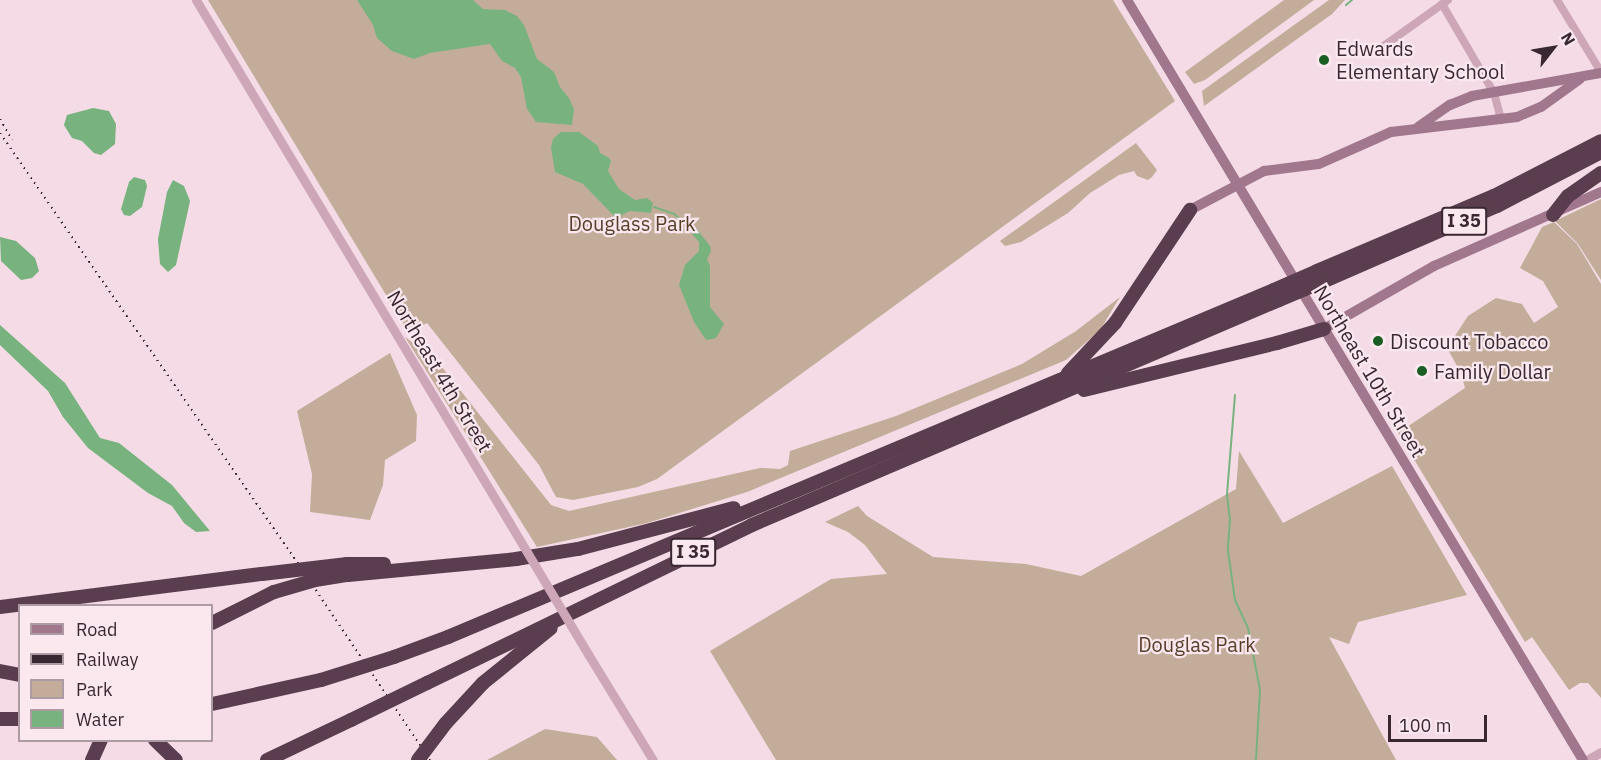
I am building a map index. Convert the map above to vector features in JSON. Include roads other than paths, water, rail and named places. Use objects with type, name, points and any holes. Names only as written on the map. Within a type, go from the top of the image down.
[{"type":"highway","name":"I 35","points":[[1319,277],[1494,196],[1601,141]]},
{"type":"highway","name":"I 35","points":[[213,704],[321,680],[448,637],[1063,378],[1497,206],[1601,152]]},
{"type":"highway","points":[[1553,215],[1563,200],[1601,173]]},
{"type":"highway","points":[[1063,378],[1115,323],[1190,210]]},
{"type":"highway","name":"I 35","points":[[267,760],[752,525],[1053,396],[1276,295]]},
{"type":"highway","points":[[1053,396],[1123,382],[1324,329]]},
{"type":"highway","points":[[24,604],[262,574],[516,559],[578,549],[788,493]]},
{"type":"highway","points":[[213,622],[274,592],[348,569]]},
{"type":"highway","points":[[0,607],[18,605]]},
{"type":"highway","points":[[418,760],[446,723],[483,683],[575,610]]},
{"type":"highway","points":[[0,671],[18,675]]},
{"type":"highway","points":[[0,719],[18,719]]},
{"type":"highway","points":[[156,742],[176,760]]},
{"type":"main road","name":"Northeast 10th Street","points":[[1127,0],[1585,760]]},
{"type":"main road","points":[[1190,210],[1236,184],[1276,168],[1319,164],[1379,136],[1418,127],[1447,127],[1501,120],[1532,112],[1580,79],[1601,73]]},
{"type":"main road","points":[[1418,127],[1460,100],[1569,78],[1580,79]]},
{"type":"main road","points":[[1324,329],[1425,271],[1601,192]]},
{"type":"street","name":"Northeast 4th Street","points":[[196,0],[653,760]]},
{"type":"street","points":[[1557,0],[1601,73]]},
{"type":"street","points":[[1378,50],[1445,2],[1494,93],[1501,120]]},
{"type":"street","points":[[1585,760],[1601,752]]},
{"type":"water","points":[[357,0],[473,0],[483,9],[505,10],[517,16],[524,25],[537,59],[554,72],[560,87],[569,98],[574,109],[572,125],[536,122],[527,109],[521,77],[515,68],[502,61],[490,44],[430,53],[414,59],[392,51],[377,38],[373,25]]},
{"type":"water","points":[[93,108],[109,111],[116,124],[115,144],[101,155],[94,153],[82,141],[72,138],[64,125],[67,115]]},
{"type":"water","points":[[561,132],[579,132],[598,146],[600,153],[611,161],[608,171],[619,189],[635,200],[647,198],[653,203],[651,213],[630,211],[616,218],[583,184],[555,172],[551,148],[553,139]]},
{"type":"water","points":[[134,177],[145,180],[147,186],[142,207],[130,216],[124,215],[121,209],[129,182]]},
{"type":"water","points":[[173,180],[184,186],[190,201],[176,265],[168,272],[160,264],[158,239],[167,192]]},
{"type":"water","points":[[696,228],[710,246],[711,251],[707,259],[710,266],[710,307],[724,324],[716,338],[706,340],[694,322],[679,285],[685,265],[699,251],[699,242],[692,234]]},
{"type":"water","points":[[0,237],[16,241],[35,258],[39,271],[32,278],[21,280],[1,261]]},
{"type":"water","points":[[0,325],[65,383],[100,438],[119,443],[172,485],[210,531],[196,532],[184,523],[172,506],[148,493],[88,448],[63,417],[48,391],[0,345]]},
{"type":"waterway","points":[[1346,5],[1352,0]]},
{"type":"waterway","points":[[654,207],[674,214],[693,229]]},
{"type":"waterway","points":[[1235,395],[1227,495],[1230,519],[1228,551],[1235,600],[1248,628],[1260,690],[1256,760]]},
{"type":"railway","points":[[0,119],[12,140]]},
{"type":"railway","points":[[0,133],[299,565],[430,760]]},
{"type":"place","name":"Edwards Elementary School","points":[[1324,60]]},
{"type":"place","name":"Discount Tobacco","points":[[1378,341]]},
{"type":"place","name":"Family Dollar","points":[[1422,371]]},
{"type":"park label","name":"Douglass Park","points":[[632,223]]},
{"type":"park label","name":"Douglas Park","points":[[1197,644]]}]
